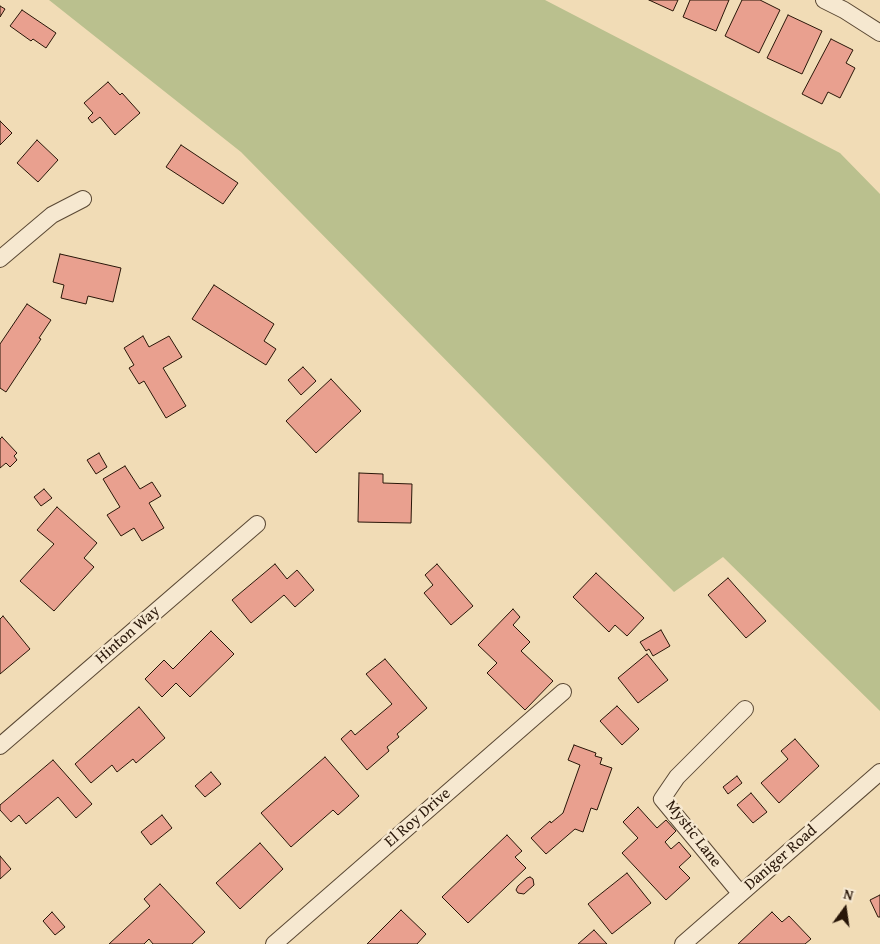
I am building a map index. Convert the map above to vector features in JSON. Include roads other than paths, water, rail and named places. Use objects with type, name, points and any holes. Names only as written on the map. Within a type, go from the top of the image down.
[{"type":"street","points":[[824,0],[844,10],[880,33]]},
{"type":"street","points":[[0,259],[52,215],[83,200]]},
{"type":"street","name":"Hinton Way","points":[[0,746],[257,524]]},
{"type":"street","name":"El Roy Drive","points":[[274,944],[563,692]]},
{"type":"street","name":"Mystic Lane","points":[[740,894],[662,799],[677,777],[745,709]]},
{"type":"street","name":"Daniger Road","points":[[683,944],[880,772]]}]
